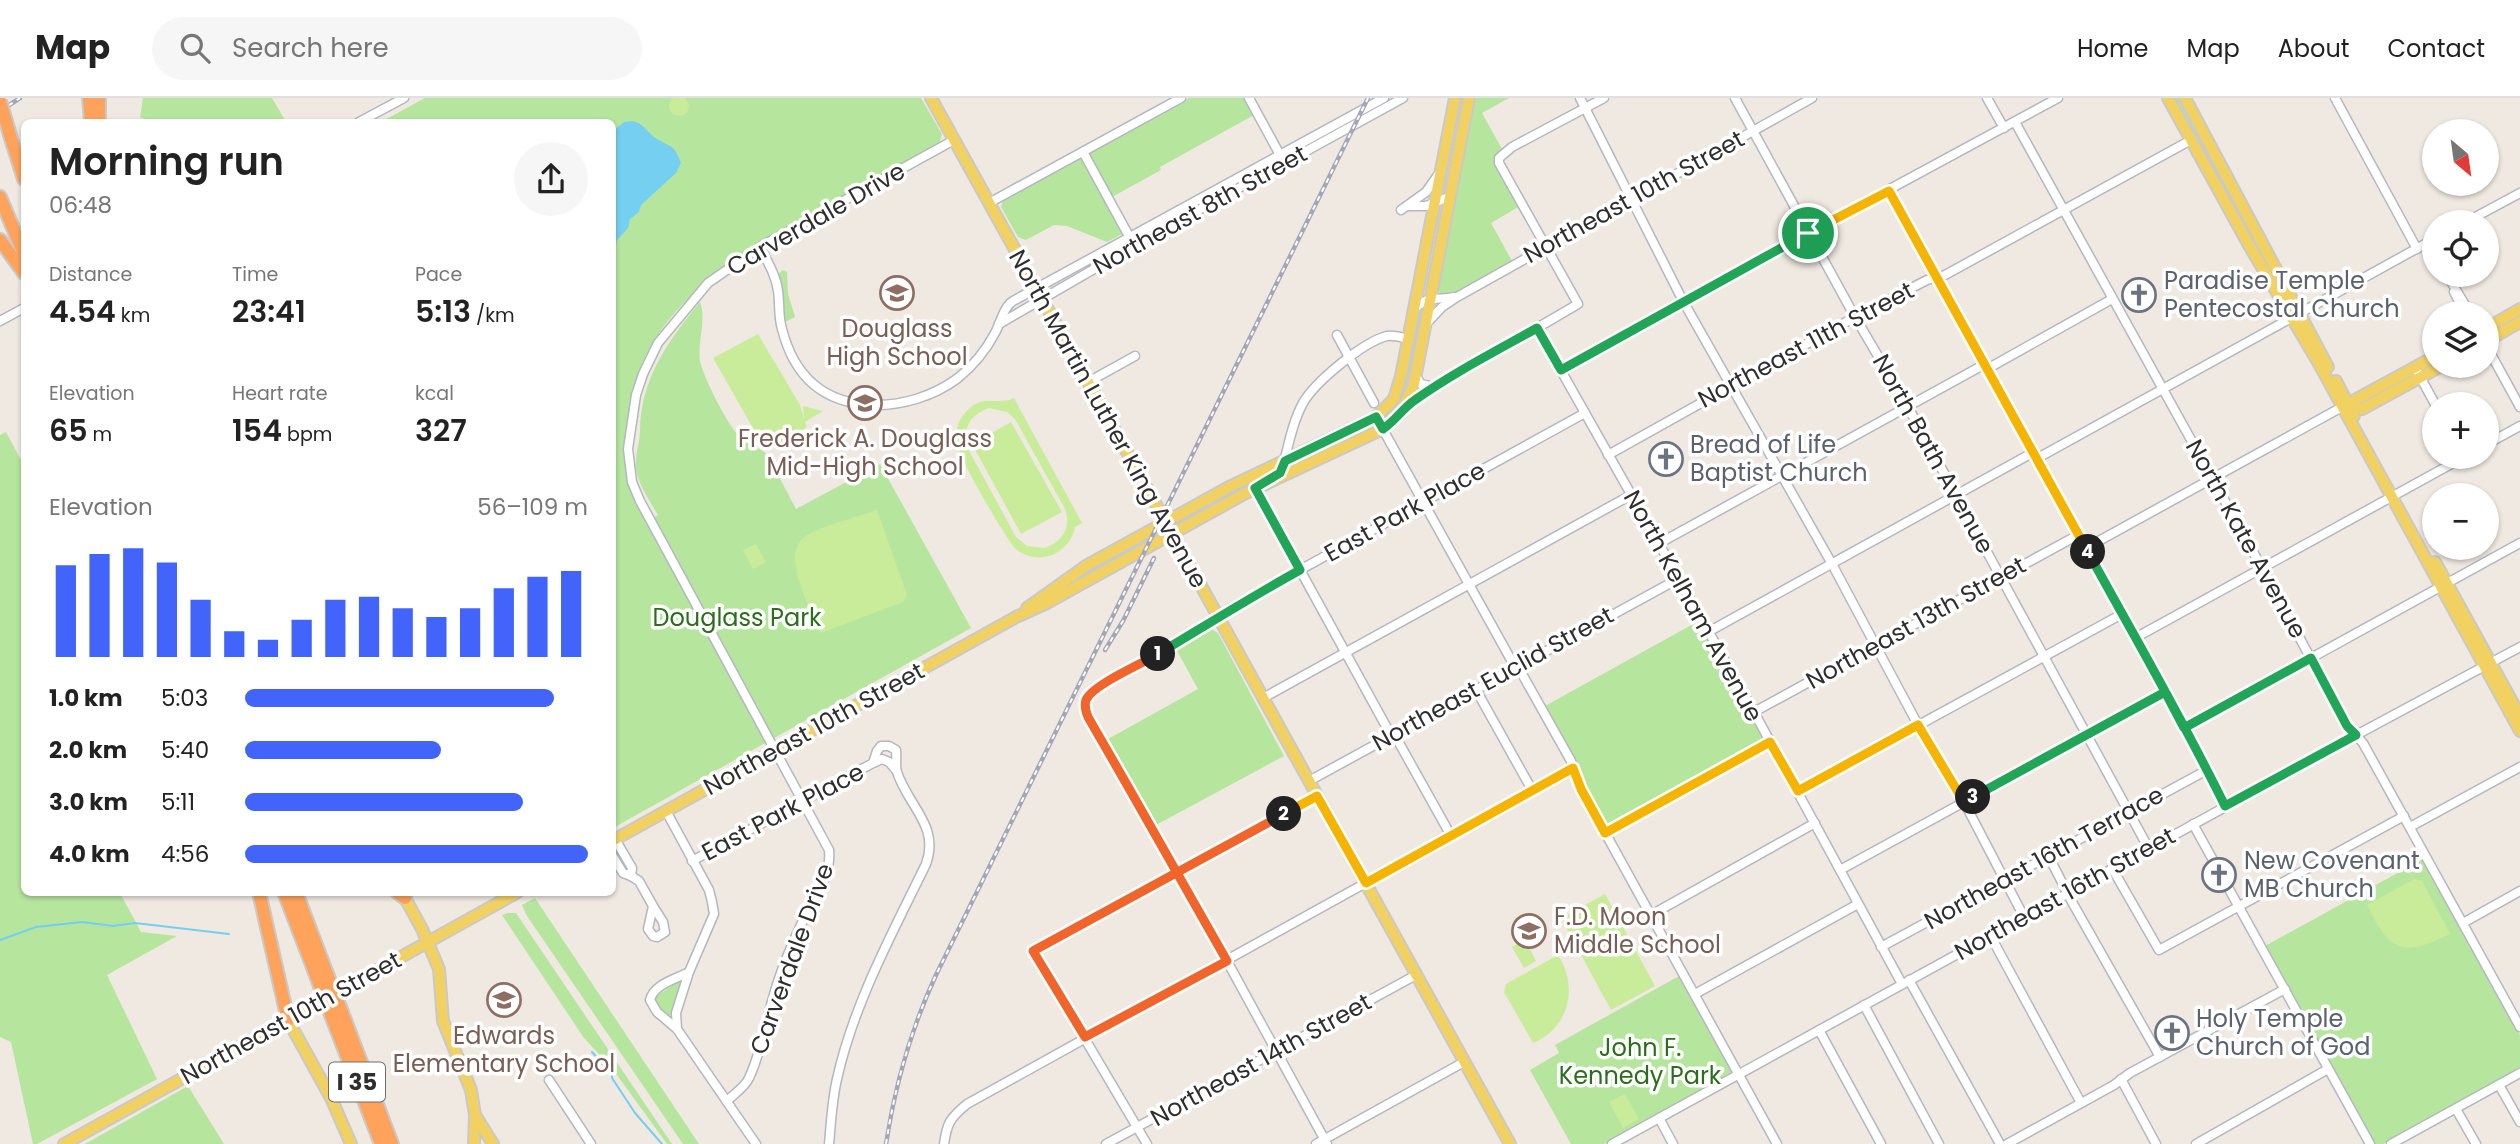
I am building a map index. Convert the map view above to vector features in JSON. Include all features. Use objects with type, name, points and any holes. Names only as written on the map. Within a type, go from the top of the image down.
[{"type":"highway","points":[[89,98],[91,119]]},
{"type":"highway","points":[[99,98],[99,119]]},
{"type":"highway","points":[[0,101],[21,170]]},
{"type":"highway","points":[[0,197],[21,247]]},
{"type":"highway","points":[[0,240],[21,269]]},
{"type":"highway","points":[[260,896],[288,1020]]},
{"type":"highway","name":"I 35","points":[[286,896],[391,1144]]},
{"type":"highway","name":"I 35","points":[[297,896],[322,976]]},
{"type":"highway","name":"I 35","points":[[338,1017],[381,1144]]},
{"type":"main road","name":"North Martin Luther King Avenue","points":[[931,98],[1510,1144]]},
{"type":"main road","points":[[1408,339],[1455,98]]},
{"type":"main road","points":[[1405,408],[1415,375],[1469,98]]},
{"type":"main road","points":[[2168,98],[2250,247],[2296,316],[2347,407],[2488,665],[2520,731]]},
{"type":"main road","points":[[2185,98],[2263,240],[2296,316]]},
{"type":"main road","points":[[2499,321],[2520,309]]},
{"type":"main road","points":[[2499,334],[2520,323]]},
{"type":"main road","name":"Northeast 10th Street","points":[[1016,617],[1086,566],[1241,480],[1386,410],[1394,399],[1408,339]]},
{"type":"main road","points":[[2417,372],[2422,368]]},
{"type":"main road","points":[[2347,407],[2422,371]]},
{"type":"main road","name":"Northeast 10th Street","points":[[616,839],[1255,488],[1383,429],[1405,408]]},
{"type":"main road","points":[[2488,665],[2520,716]]},
{"type":"main road","points":[[402,896],[428,942],[441,980],[443,1021],[468,1078],[475,1115],[474,1144]]},
{"type":"main road","name":"Northeast 10th Street","points":[[64,1144],[511,896]]},
{"type":"main road","points":[[288,1020],[331,1098],[351,1144]]},
{"type":"main road","points":[[475,1115],[494,1144]]},
{"type":"street","points":[[365,119],[404,98]]},
{"type":"street","points":[[989,203],[1181,98]]},
{"type":"street","points":[[1249,98],[1280,155]]},
{"type":"street","name":"Northeast 8th Street","points":[[1039,293],[1130,237],[1384,98]]},
{"type":"street","name":"Northeast 8th Street","points":[[760,247],[775,280],[781,328],[790,352],[805,377],[815,387],[836,399],[862,405],[913,400],[932,393],[958,377],[975,361],[985,350],[1009,304],[1039,293],[1403,98]]},
{"type":"street","points":[[1580,98],[1683,301],[1783,475],[1918,725],[1964,802],[2024,917]]},
{"type":"street","points":[[1405,408],[1434,387],[1578,303],[1504,173],[1499,158],[1512,147],[1604,98]]},
{"type":"street","name":"North Bath Avenue","points":[[1735,98],[1855,317],[1908,407],[2149,849]]},
{"type":"street","name":"Northeast 10th Street","points":[[1425,325],[1457,296],[1812,98]]},
{"type":"street","points":[[1987,98],[2004,128]]},
{"type":"street","points":[[1561,370],[2058,98]]},
{"type":"street","points":[[2335,98],[2417,249]]},
{"type":"street","name":"North Kate Avenue","points":[[2015,122],[2347,726],[2364,744],[2463,923],[2516,1012],[2520,1027]]},
{"type":"street","name":"Carverdale Drive","points":[[727,1101],[748,1081],[779,981],[800,927],[830,863],[829,850],[640,501],[632,482],[628,449],[636,395],[658,343],[708,283],[760,247],[954,140]]},
{"type":"street","name":"Northeast 11th Street","points":[[1608,454],[1855,317],[1937,278],[2191,140]]},
{"type":"street","points":[[1083,152],[1130,237]]},
{"type":"street","points":[[1440,169],[1430,188],[1404,208],[1426,206],[1449,197]]},
{"type":"street","points":[[1889,191],[2225,806]]},
{"type":"street","points":[[2488,210],[2520,192]]},
{"type":"street","points":[[1708,632],[1957,496],[2163,389],[2422,246]]},
{"type":"street","name":"Northeast 10th Street","points":[[1413,311],[1430,299],[1457,296]]},
{"type":"street","points":[[1658,544],[2112,299]]},
{"type":"street","points":[[3,319],[21,310]]},
{"type":"street","name":"North Kelham Avenue","points":[[1537,328],[1798,791],[1881,947],[1905,982],[2000,1144]]},
{"type":"street","points":[[1337,335],[1374,403]]},
{"type":"street","points":[[1267,483],[1280,473],[1304,402],[1315,388],[1349,358],[1385,337],[1408,339]]},
{"type":"street","points":[[1088,382],[1135,356]]},
{"type":"street","points":[[2499,369],[2520,407]]},
{"type":"street","points":[[2417,372],[2428,392]]},
{"type":"street","points":[[1415,375],[1421,384],[1434,387]]},
{"type":"street","points":[[2085,548],[2347,407]]},
{"type":"street","name":"East Park Place","points":[[1177,873],[1088,717],[1086,700],[1095,688],[1132,670],[1218,618],[1228,609],[1585,413]]},
{"type":"street","points":[[1376,417],[1573,768],[1581,789],[1777,1144]]},
{"type":"street","points":[[2499,437],[2520,426]]},
{"type":"street","points":[[2135,638],[2442,469]]},
{"type":"street","points":[[1255,488],[1345,653],[1450,834]]},
{"type":"street","points":[[1263,698],[1631,495]]},
{"type":"street","name":"Northeast 13th Street","points":[[1754,712],[2078,535]]},
{"type":"street","points":[[2184,728],[2520,543]]},
{"type":"street","name":"Northeast Euclid Street","points":[[1309,781],[1678,579]]},
{"type":"street","points":[[1798,791],[2122,614]]},
{"type":"street","name":"Northeast 16th Street","points":[[1612,1144],[2225,806],[2520,648]]},
{"type":"street","points":[[1475,688],[1532,790]]},
{"type":"street","points":[[1840,870],[2165,692]]},
{"type":"street","points":[[1605,833],[1770,742]]},
{"type":"street","name":"East Park Place","points":[[873,763],[881,746],[889,746],[895,750],[896,770]]},
{"type":"street","name":"East Park Place","points":[[692,861],[873,763],[882,759],[896,770]]},
{"type":"street","points":[[2410,827],[2520,766]]},
{"type":"street","points":[[944,1144],[947,1127],[953,1115],[967,1104],[1573,768]]},
{"type":"street","points":[[829,1144],[836,1082],[852,1027],[868,983],[926,864],[931,846],[927,829],[896,770]]},
{"type":"street","name":"Northeast 16th Terrace","points":[[1881,947],[2207,770]]},
{"type":"street","points":[[1147,1144],[1033,951],[1317,796]]},
{"type":"street","points":[[666,811],[709,890],[713,914],[689,972],[676,1013],[677,1029]]},
{"type":"street","points":[[2112,868],[2159,950],[2404,817]]},
{"type":"street","points":[[1651,915],[1815,823]]},
{"type":"street","points":[[2193,824],[2370,1144]]},
{"type":"street","points":[[616,843],[632,868],[631,876]]},
{"type":"street","points":[[2048,855],[2160,1057]]},
{"type":"street","points":[[616,862],[623,873],[639,881],[653,906]]},
{"type":"street","points":[[1177,873],[1326,1142]]},
{"type":"street","points":[[2463,923],[2520,891]]},
{"type":"street","points":[[1695,994],[1858,904]]},
{"type":"street","points":[[1990,935],[2081,1103]]},
{"type":"street","points":[[689,972],[661,986],[651,994],[650,1000],[657,1012],[677,1029],[756,1144]]},
{"type":"street","name":"Northeast 14th Street","points":[[1106,1144],[1416,975]]},
{"type":"street","points":[[2007,1144],[2285,989]]},
{"type":"street","points":[[1864,1005],[1939,1144]]},
{"type":"street","points":[[1819,1030],[1881,1144]]},
{"type":"street","points":[[1316,1144],[1326,1142],[1464,1062]]},
{"type":"street","points":[[2196,1144],[2328,1069]]},
{"type":"street","points":[[2391,1144],[2520,1073]]},
{"type":"street","points":[[2121,1079],[2156,1144]]},
{"type":"street","points":[[549,1080],[589,1143]]},
{"type":"street","points":[[2499,1084],[2520,1122]]},
{"type":"street","points":[[2456,1108],[2476,1144]]},
{"type":"street","points":[[1659,1118],[1673,1144]]},
{"type":"green space","points":[[679,96],[686,99],[689,106],[686,113],[679,116],[672,113],[669,106],[672,99]]},
{"type":"green space","points":[[143,98],[272,98],[284,119],[145,119],[140,117]]},
{"type":"green space","name":"Douglass Park","points":[[425,98],[921,98],[942,134],[939,144],[730,260],[676,311],[650,347],[634,389],[625,438],[625,467],[627,482],[647,522],[658,515],[636,471],[645,394],[658,361],[700,302],[703,316],[700,361],[711,390],[736,432],[744,441],[768,456],[796,509],[880,464],[971,628],[616,826],[616,119],[386,119]]},
{"type":"green space","points":[[1189,98],[1244,98],[1254,115],[1112,197],[1089,155],[1090,152]]},
{"type":"green space","points":[[1472,98],[1509,98],[1482,113],[1502,149],[1498,154],[1498,170],[1520,206],[1491,223],[1512,261],[1456,292],[1443,295],[1437,290]]},
{"type":"green space","points":[[2171,98],[2183,98],[2292,311]]},
{"type":"green space","points":[[1079,158],[1084,161],[1122,234],[1107,242],[1067,226],[1054,225],[1026,240],[1018,237],[1001,207],[1003,200]]},
{"type":"green space","points":[[783,270],[787,272],[788,294],[795,317],[785,322],[778,274]]},
{"type":"green space","points":[[1423,306],[1417,352],[1408,387],[1394,413],[1384,421],[1383,417],[1390,409],[1417,308]]},
{"type":"green space","points":[[758,334],[800,405],[804,419],[803,406],[823,411],[805,422],[807,427],[766,451],[713,358]]},
{"type":"green space","points":[[1014,398],[1082,523],[1075,527],[1064,547],[1048,556],[1027,555],[1012,544],[985,501],[958,448],[957,428],[969,409],[982,401]],"holes":[[[989,408],[1007,412],[1015,419],[1067,516],[1066,528],[1061,538],[1045,548],[1027,546],[1016,537],[967,447],[967,428],[972,418]]]},
{"type":"green space","points":[[1011,422],[1062,512],[1021,534],[972,444]]},
{"type":"green space","points":[[6,432],[21,460],[21,896],[122,896],[141,932],[177,936],[107,975],[157,1079],[37,1144],[33,1144],[11,1042],[0,1037],[0,435]]},
{"type":"green space","points":[[877,510],[907,595],[903,602],[821,633],[799,580],[796,553],[800,542],[817,530]]},
{"type":"green space","points":[[756,544],[766,562],[753,569],[743,550]]},
{"type":"green space","points":[[1695,623],[1699,624],[1764,740],[1612,826],[1607,825],[1545,706]]},
{"type":"green space","points":[[1211,629],[1218,633],[1284,756],[1156,825],[1108,739],[1198,689],[1176,649]]},
{"type":"green space","points":[[2423,859],[2520,1035],[2520,1068],[2383,1144],[2374,1144],[2265,946]]},
{"type":"green space","points":[[2414,879],[2422,881],[2450,934],[2409,948],[2391,941],[2383,933],[2367,905]]},
{"type":"green space","points":[[1605,894],[1655,986],[1611,1010],[1561,918]]},
{"type":"green space","points":[[535,898],[699,1144],[683,1144],[527,916],[522,905]]},
{"type":"green space","points":[[516,913],[672,1144],[667,1144],[612,1068],[584,1038],[502,915]]},
{"type":"green space","points":[[1525,940],[1536,961],[1524,968],[1512,947]]},
{"type":"green space","points":[[1558,955],[1568,980],[1567,1005],[1555,1027],[1533,1043],[1504,992],[1506,984]]},
{"type":"green space","name":"John F. Kennedy Park","points":[[1681,975],[1732,1072],[1604,1144],[1571,1144],[1530,1070],[1559,1053],[1555,1045]]},
{"type":"green space","points":[[681,982],[681,986],[673,1013],[669,1016],[657,1007],[655,997]]},
{"type":"green space","points":[[188,1086],[224,1144],[85,1144]]},
{"type":"green space","points":[[1625,1094],[1639,1119],[1623,1128],[1609,1102]]},
{"type":"water","points":[[633,121],[640,124],[657,139],[672,147],[681,163],[676,173],[641,205],[639,212],[630,219],[628,228],[617,240],[616,246],[616,129],[624,122]]},
{"type":"waterway","points":[[0,940],[36,927],[82,922],[113,926],[135,923],[229,934]]},
{"type":"waterway","points":[[592,1052],[612,1075],[635,1113],[662,1144]]},
{"type":"railway","points":[[0,111],[20,98]]},
{"type":"railway","points":[[886,1144],[905,1058],[936,975],[1368,98]]},
{"type":"railway","points":[[1105,650],[1123,621],[1154,558]]},
{"type":"place","name":"Douglass High School","points":[[897,293]]},
{"type":"place","name":"Paradise Temple Pentecostal Church","points":[[2139,295]]},
{"type":"place","name":"Frederick A. Douglass Mid-High School","points":[[865,403]]},
{"type":"place","name":"Bread of Life Baptist Church","points":[[1666,459]]},
{"type":"place","name":"New Covenant MB Church","points":[[2219,875]]},
{"type":"place","name":"F.D. Moon Middle School","points":[[1529,931]]},
{"type":"place","name":"Edwards Elementary School","points":[[504,1000]]},
{"type":"place","name":"Holy Temple Church of God","points":[[2172,1033]]},
{"type":"route","points":[[1808,233],[1561,370],[1537,328],[1415,399],[1383,429],[1376,417],[1285,461],[1280,473],[1255,488],[1300,570],[1228,609],[1208,625],[1132,670],[1095,688],[1086,700],[1085,708],[1088,717],[1177,873],[1227,961],[1085,1037],[1033,951],[1177,873],[1317,796],[1366,883],[1573,768],[1605,833],[1770,742],[1798,791],[1918,725],[1964,802],[2165,692],[2184,728],[2311,658],[2347,726],[2356,735],[2225,806],[2165,692],[1889,191],[1808,233]]}]
